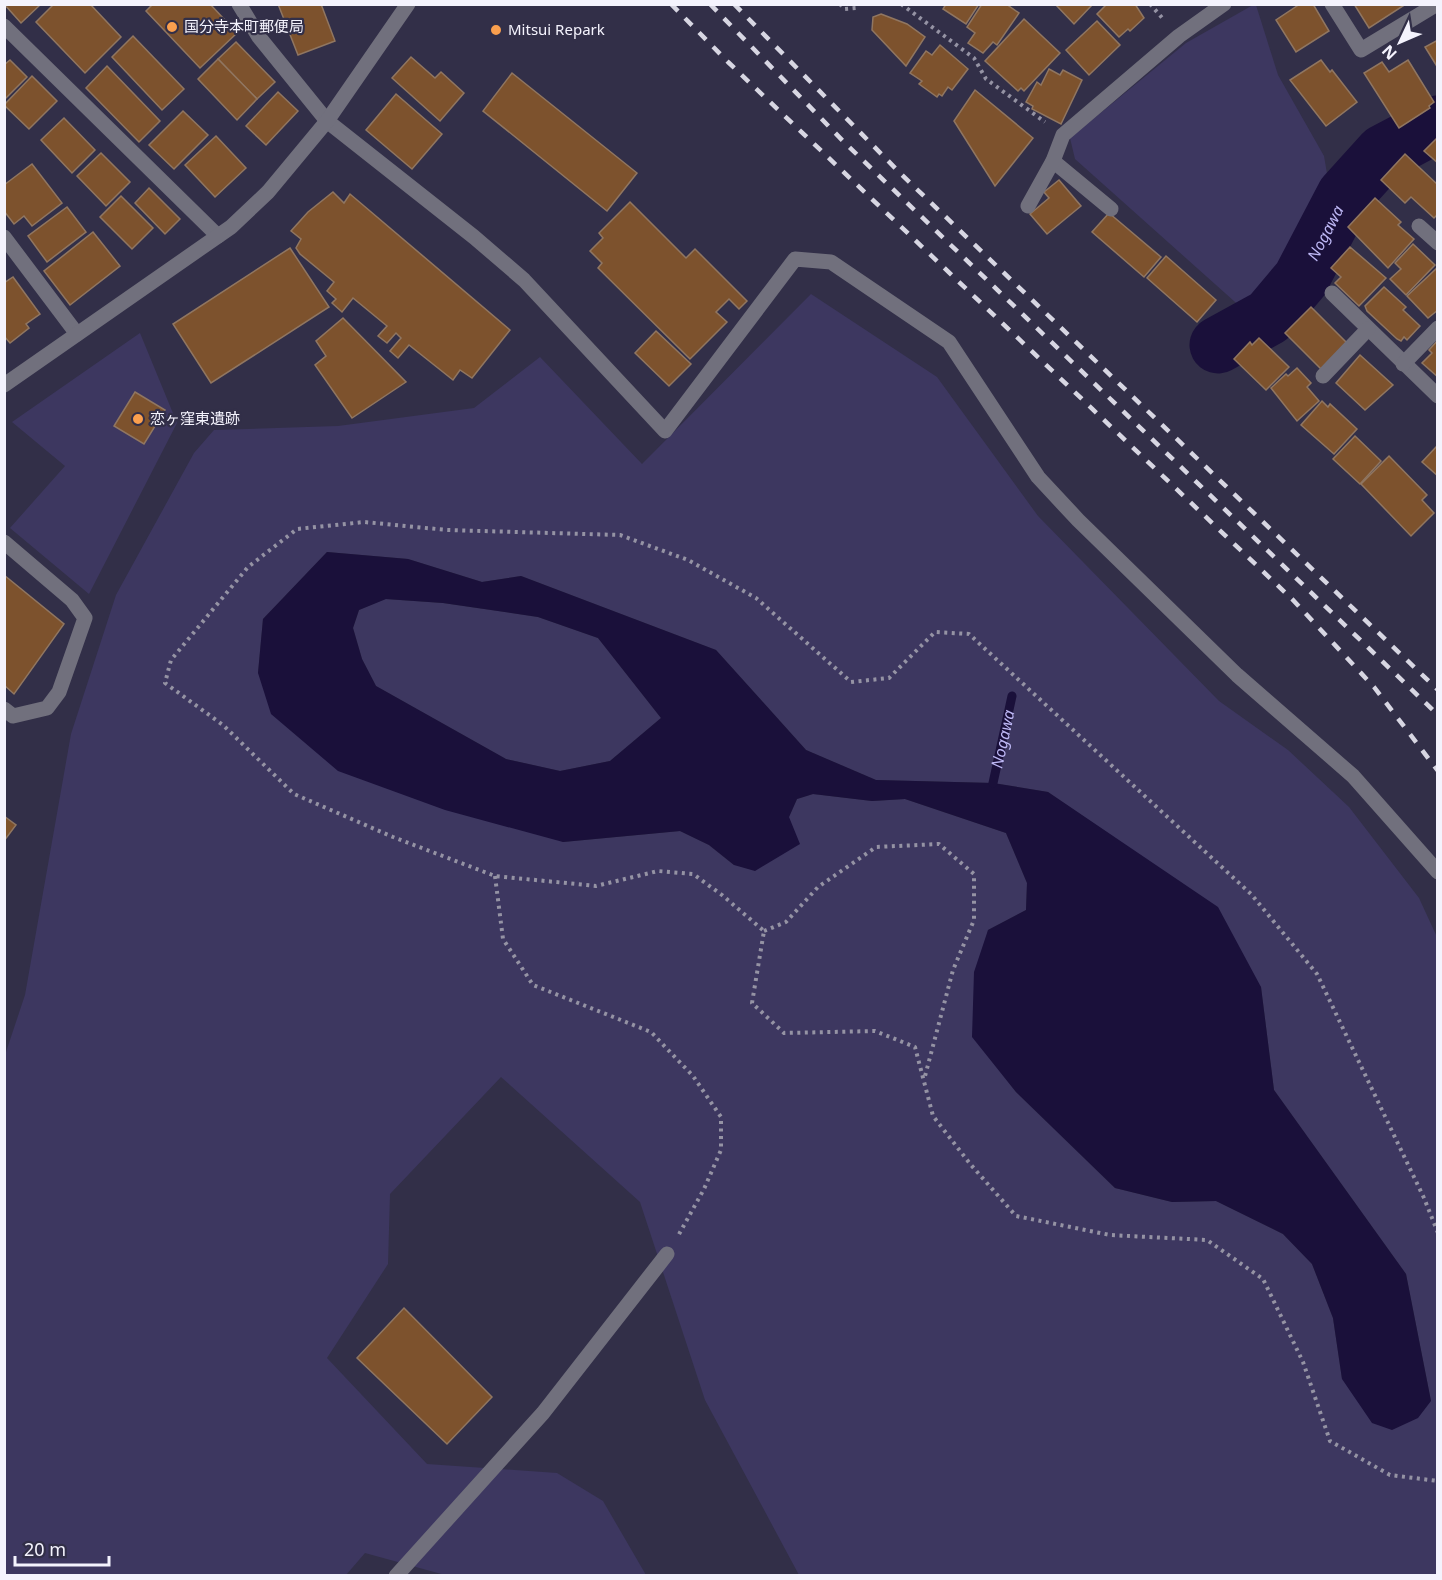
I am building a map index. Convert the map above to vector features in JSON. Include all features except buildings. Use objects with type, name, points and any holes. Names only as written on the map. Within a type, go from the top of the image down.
[{"type":"street","points":[[239,4],[259,37],[327,121],[474,237],[524,280],[665,431],[795,259],[831,262],[949,342],[1038,477],[1078,520],[1237,675],[1353,776],[1437,872]]},
{"type":"street","points":[[4,385],[218,236],[268,192],[327,121],[408,4]]},
{"type":"street","points":[[1028,206],[1053,161],[1063,135],[1179,36],[1224,4]]},
{"type":"street","points":[[1332,4],[1361,50],[1437,4]]},
{"type":"street","points":[[4,26],[218,236]]},
{"type":"street","points":[[1053,161],[1111,209]]},
{"type":"street","points":[[1419,226],[1437,243]]},
{"type":"street","points":[[4,237],[77,334]]},
{"type":"street","points":[[1332,293],[1437,396]]},
{"type":"street","points":[[1403,364],[1437,328]]},
{"type":"street","points":[[1323,376],[1368,329]]},
{"type":"street","points":[[4,542],[72,600],[85,618],[59,693],[47,708],[12,716],[4,709]]},
{"type":"street","points":[[396,1575],[543,1413],[667,1254]]},
{"type":"path","points":[[840,4],[844,9],[856,8],[858,4]]},
{"type":"path","points":[[901,4],[974,58],[986,79],[1063,135]]},
{"type":"path","points":[[764,931],[693,874],[658,871],[596,886],[495,876],[393,837],[294,794],[223,724],[165,683],[171,660],[248,567],[297,529],[364,522],[447,530],[620,535],[688,560],[756,598],[851,682],[889,678],[935,632],[969,634],[1251,894],[1317,974],[1419,1187],[1437,1233]]},
{"type":"path","points":[[764,931],[786,922],[818,887],[876,847],[939,844],[974,874],[974,920],[953,970],[924,1081]]},
{"type":"path","points":[[495,876],[503,939],[533,985],[651,1032],[693,1076],[721,1117],[722,1150],[704,1189],[667,1254]]},
{"type":"path","points":[[764,931],[752,1004],[784,1033],[875,1031],[915,1047],[933,1116],[971,1165],[1016,1216],[1110,1235],[1207,1240],[1263,1280],[1303,1362],[1330,1441],[1390,1475],[1437,1481]]},
{"type":"shaded area","points":[[1256,5],[1278,75],[1324,156],[1330,191],[1275,295],[1244,310],[1075,159],[1070,138],[1186,43]]},
{"type":"shaded area","points":[[811,294],[937,377],[1038,516],[1219,701],[1288,750],[1349,807],[1419,898],[1437,937],[1437,1575],[799,1575],[705,1400],[640,1202],[501,1077],[390,1194],[388,1264],[327,1358],[427,1464],[557,1473],[603,1501],[646,1575],[445,1575],[365,1553],[346,1575],[5,1576],[5,1055],[25,995],[71,734],[116,595],[194,453],[214,430],[338,426],[474,408],[540,357],[642,464]],"holes":[[[327,552],[408,559],[482,582],[521,576],[716,650],[806,750],[876,780],[993,783],[1048,792],[1112,836],[1261,987],[1274,1090],[1406,1274],[1431,1401],[1342,1379],[1333,1318],[1312,1264],[1283,1234],[1216,1201],[1172,1202],[1115,1188],[1016,1092],[973,1037],[988,930],[1026,910],[1027,883],[1006,833],[905,799],[872,801],[813,794],[797,799],[789,817],[734,865],[709,845],[680,831],[563,842],[258,673],[263,619]]]},
{"type":"shaded area","points":[[140,333],[177,423],[89,594],[10,528],[65,466],[12,422]]},
{"type":"shaded area","points":[[327,552],[408,559],[482,582],[521,576],[716,650],[806,750],[876,780],[993,783],[1048,792],[1218,907],[1261,987],[1274,1090],[1406,1274],[1431,1401],[1418,1418],[1392,1430],[1372,1423],[1342,1379],[1333,1318],[1312,1264],[1283,1234],[1216,1201],[1172,1202],[1115,1188],[1016,1092],[972,1037],[974,972],[988,930],[1026,910],[1027,883],[1006,833],[905,799],[872,801],[813,794],[797,799],[789,817],[800,844],[755,871],[734,865],[709,845],[680,831],[563,842],[445,810],[338,771],[271,714],[258,673],[263,619]],"holes":[[[386,599],[443,603],[538,617],[598,638],[661,718],[610,761],[560,771],[506,759],[376,686],[362,659],[353,628],[359,610]]]},
{"type":"shaded area","points":[[385,599],[443,603],[538,617],[598,638],[661,718],[610,761],[560,771],[506,759],[376,686],[362,659],[353,628],[359,610]]},
{"type":"waterway","name":"Nogawa","points":[[1218,345],[1269,317],[1301,279],[1345,195],[1383,153],[1438,124]]},
{"type":"waterway","name":"Nogawa","points":[[993,783],[1012,696]]},
{"type":"railway","points":[[671,4],[728,62],[1293,600],[1374,687],[1438,771]]},
{"type":"railway","points":[[710,4],[844,142],[1438,715]]},
{"type":"railway","points":[[734,4],[901,174],[1438,690]]},
{"type":"place","name":"国分寺本町郵便局","points":[[172,27]]},
{"type":"place","name":"Mitsui Repark","points":[[496,30]]},
{"type":"place","name":"恋ヶ窪東遺跡","points":[[138,419]]}]
